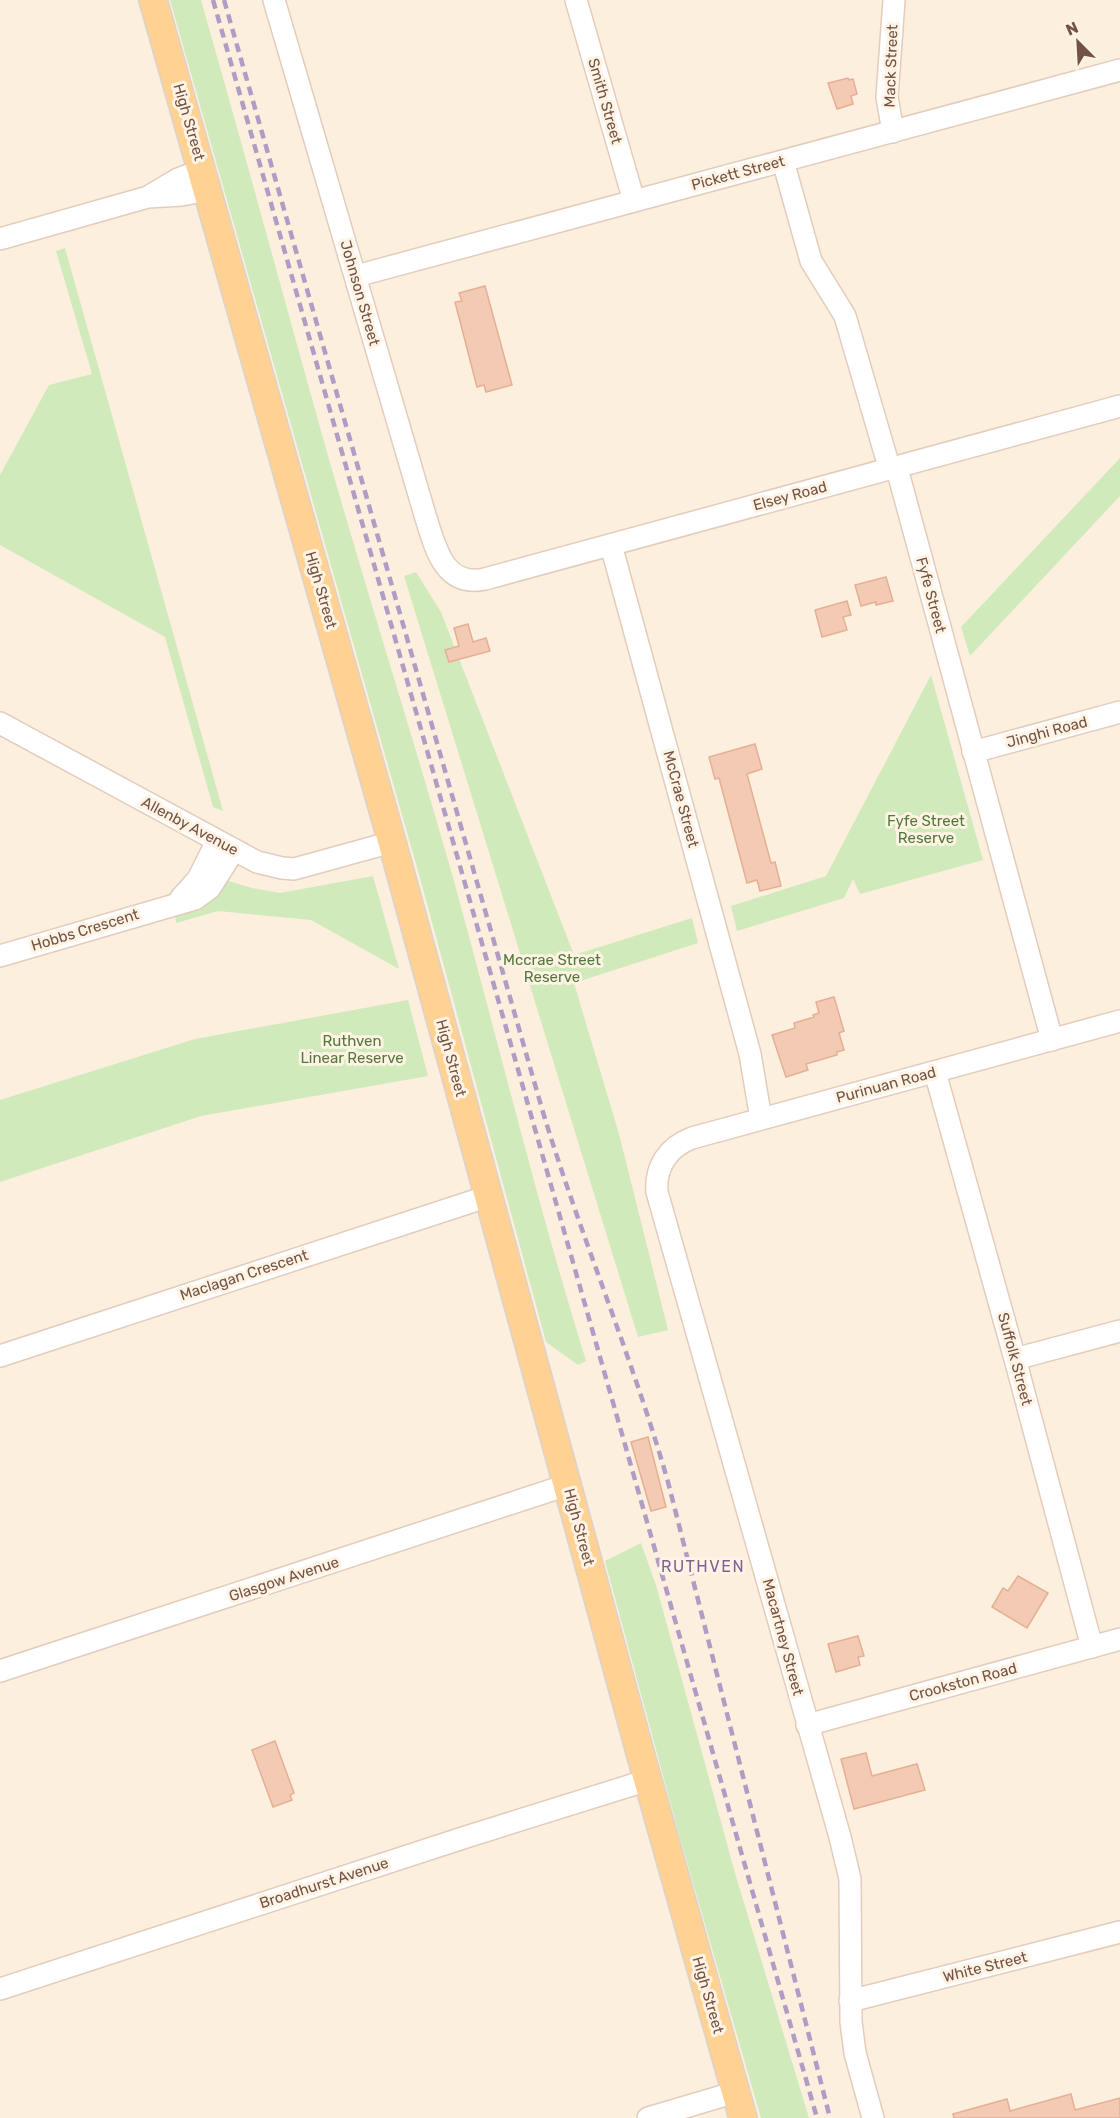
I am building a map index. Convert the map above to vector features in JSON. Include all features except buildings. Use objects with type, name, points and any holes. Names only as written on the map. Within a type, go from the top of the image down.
[{"type":"main road","name":"High Street","points":[[153,0],[392,842],[648,1780],[743,2118]]},
{"type":"street","name":"Johnson Street","points":[[274,0],[432,537],[446,566],[459,578]]},
{"type":"street","name":"Smith Street","points":[[576,0],[634,201]]},
{"type":"street","name":"Mack Street","points":[[893,132],[887,97],[894,0]]},
{"type":"street","name":"Pickett Street","points":[[356,276],[1120,70]]},
{"type":"street","name":"Fyfe Street","points":[[783,161],[811,261],[845,316],[887,460],[899,476],[1052,1040]]},
{"type":"street","points":[[0,239],[148,197],[182,195],[205,180]]},
{"type":"street","name":"Elsey Road","points":[[459,578],[475,581],[485,579],[1120,406]]},
{"type":"street","name":"McCrae Street","points":[[611,545],[768,1118]]},
{"type":"street","name":"Jinghi Road","points":[[973,752],[1120,712]]},
{"type":"street","name":"Allenby Avenue","points":[[0,723],[257,862],[282,868],[294,868],[392,842]]},
{"type":"street","name":"Hobbs Crescent","points":[[0,956],[171,905],[185,896],[225,845]]},
{"type":"street","name":"Purinuan Road","points":[[661,1163],[671,1150],[685,1141],[1120,1021]]},
{"type":"street","name":"Suffolk Street","points":[[935,1072],[1092,1647]]},
{"type":"street","name":"Macartney Street","points":[[661,1163],[656,1183],[657,1192],[850,1879],[850,2001],[855,2053],[873,2118]]},
{"type":"street","name":"Maclagan Crescent","points":[[0,1356],[489,1196]]},
{"type":"street","points":[[1015,1359],[1120,1331]]},
{"type":"street","name":"Glasgow Avenue","points":[[0,1671],[567,1485]]},
{"type":"street","name":"Crookston Road","points":[[807,1725],[1120,1639]]},
{"type":"street","name":"Broadhurst Avenue","points":[[0,1989],[648,1780]]},
{"type":"street","name":"White Street","points":[[850,2001],[1120,1932]]},
{"type":"street","points":[[648,2118],[736,2092]]},
{"type":"green space","points":[[170,0],[201,0],[339,494],[454,881],[534,1182],[586,1361],[578,1365],[546,1342],[420,878]]},
{"type":"green space","points":[[65,248],[223,811],[213,807],[165,637],[0,545],[0,475],[49,385],[92,374],[56,251]]},
{"type":"green space","points":[[1120,458],[1120,496],[970,656],[961,627]]},
{"type":"green space","name":"Mccrae Street Reserve","points":[[416,572],[441,612],[574,955],[692,918],[698,943],[574,983],[619,1134],[668,1330],[638,1337],[404,576]]},
{"type":"green space","name":"Fyfe Street Reserve","points":[[931,675],[983,860],[860,894],[853,879],[844,898],[737,931],[731,906],[826,876]]},
{"type":"green space","points":[[373,876],[399,969],[311,920],[218,911],[176,923],[175,914],[226,880],[280,893]]},
{"type":"green space","name":"Ruthven Linear Reserve","points":[[408,1000],[428,1076],[201,1116],[0,1182],[0,1100],[195,1039]]},
{"type":"green space","points":[[641,1543],[656,1585],[735,1873],[809,2118],[761,2118],[678,1831],[605,1561]]},
{"type":"railway","points":[[213,0],[817,2118]]},
{"type":"railway","points":[[224,0],[542,1109],[668,1482],[830,2118]]},
{"type":"district","name":"RUTHVEN","points":[[703,1566]]}]
